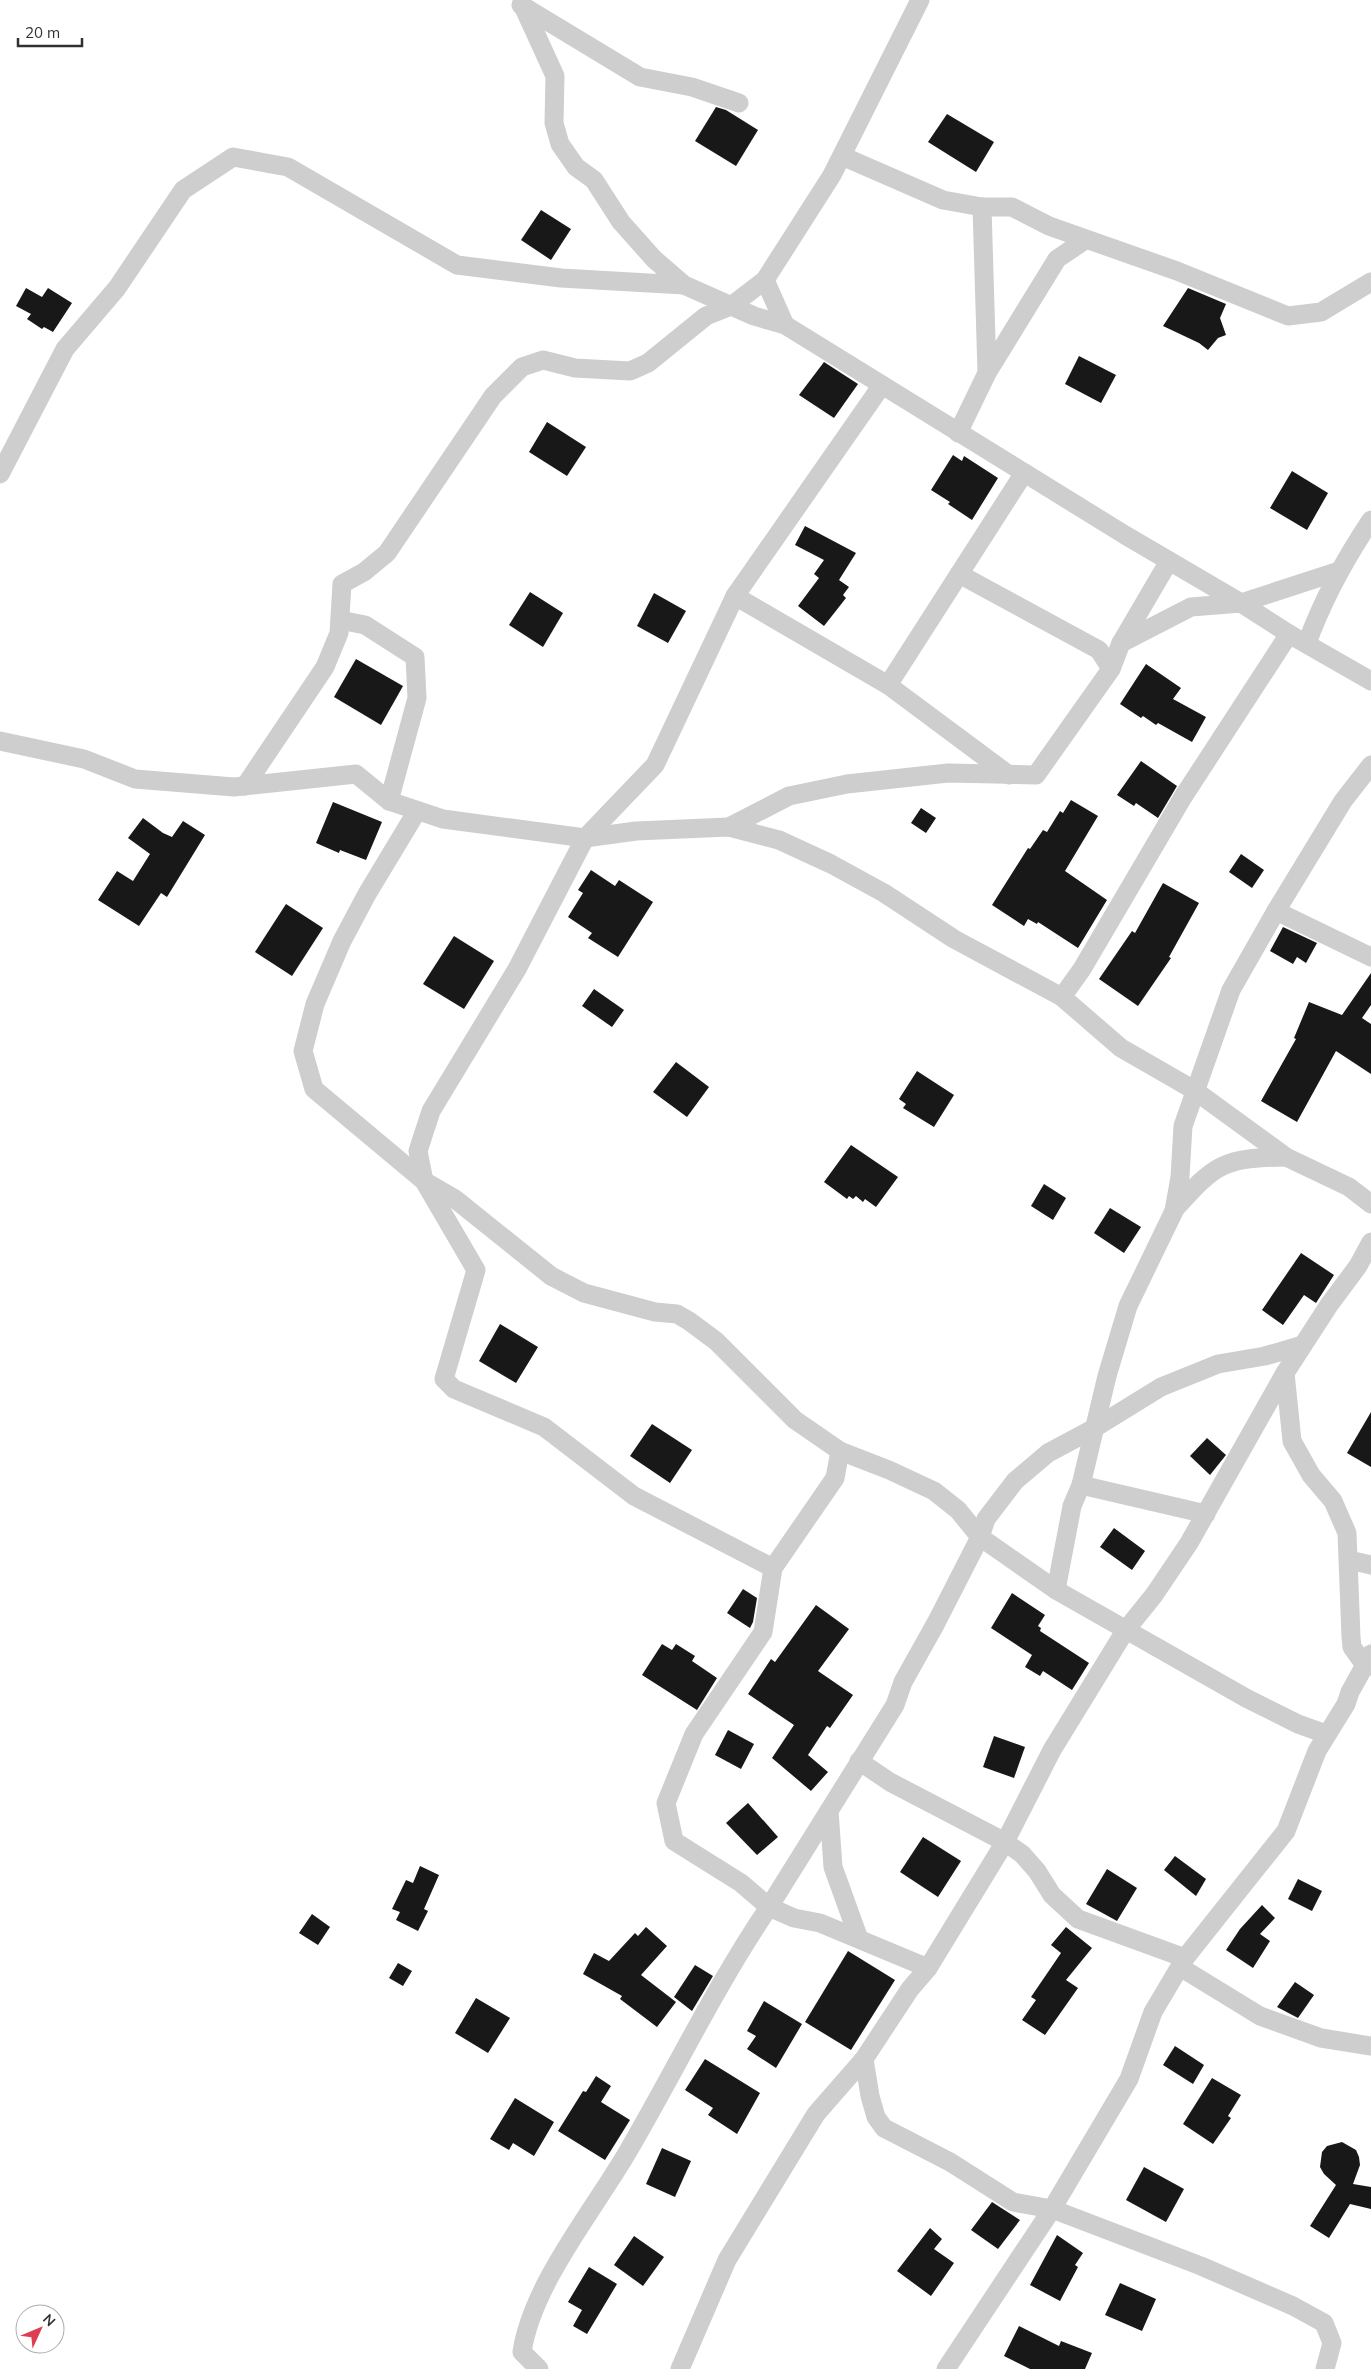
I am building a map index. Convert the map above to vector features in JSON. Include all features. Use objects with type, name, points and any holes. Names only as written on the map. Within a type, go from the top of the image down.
[{"type":"street","points":[[246,786],[325,667],[339,633],[342,584],[364,572],[387,553],[493,396],[522,367],[543,360],[575,368],[630,371],[648,363],[706,316],[731,306],[765,280],[832,175],[920,0]]},
{"type":"street","points":[[517,3],[640,77],[692,87],[739,102]]},
{"type":"street","points":[[517,3],[555,76],[554,122],[560,144],[576,167],[594,180],[621,222],[654,259],[684,285],[731,306],[785,325],[958,433],[1241,603],[1289,634],[1371,680]]},
{"type":"street","points":[[842,156],[942,200],[982,207],[1012,207],[1049,226],[1177,271],[1288,316],[1320,312],[1371,282]]},
{"type":"street","points":[[0,474],[65,349],[117,288],[183,190],[233,157],[288,167],[457,265],[561,278],[684,285]]},
{"type":"street","points":[[982,207],[988,373]]},
{"type":"street","points":[[958,433],[988,373],[1058,259],[1086,240]]},
{"type":"street","points":[[765,280],[785,325]]},
{"type":"street","points":[[774,1568],[634,1496],[544,1427],[454,1389],[444,1379],[476,1270],[424,1181],[418,1150],[431,1111],[518,969],[585,838],[655,765],[735,596],[882,386]]},
{"type":"street","points":[[888,685],[1024,473]]},
{"type":"street","points":[[1306,643],[1319,610],[1339,571],[1371,520]]},
{"type":"street","points":[[730,827],[789,796],[847,784],[948,773],[1036,774],[1111,669],[1121,643],[1169,560]]},
{"type":"street","points":[[1121,643],[1191,607],[1241,603],[1339,571]]},
{"type":"street","points":[[959,574],[1099,650],[1111,669]]},
{"type":"street","points":[[735,596],[888,685],[1009,775]]},
{"type":"street","points":[[340,620],[364,625],[415,657],[417,698],[389,801]]},
{"type":"street","points":[[1062,997],[1082,969],[1183,797],[1289,634]]},
{"type":"street","points":[[0,741],[84,759],[135,779],[234,788],[356,774],[389,801],[443,819],[585,838],[636,832],[730,827],[779,840],[831,864],[884,893],[954,939],[1062,997],[1121,1048],[1194,1090],[1286,1157],[1349,1187],[1371,1204]]},
{"type":"street","points":[[1056,1590],[1072,1506],[1081,1485],[1093,1429],[1128,1306],[1174,1211],[1180,1177],[1183,1126],[1194,1090],[1231,990],[1276,911],[1343,801],[1371,764]]},
{"type":"street","points":[[417,810],[367,894],[342,941],[315,1004],[303,1051],[314,1090],[424,1181],[455,1199],[560,1280],[584,1293],[655,1312],[677,1314],[689,1321],[716,1341],[795,1420],[840,1451],[889,1470],[934,1491],[958,1510],[980,1537],[1056,1590],[1125,1631],[1161,1648],[1298,1724],[1326,1734]]},
{"type":"street","points":[[1276,911],[1371,957]]},
{"type":"street","points":[[1174,1211],[1212,1171],[1227,1162],[1254,1158],[1286,1157]]},
{"type":"street","points":[[680,2369],[727,2260],[816,2114],[864,2059],[910,1989],[928,1968],[1005,1842],[1052,1750],[1125,1631],[1154,1595],[1206,1514],[1285,1373],[1329,1305],[1358,1266],[1371,1242]]},
{"type":"street","points":[[539,2369],[522,2352],[526,2329],[545,2285],[627,2154],[746,1941],[818,1831],[828,1810],[896,1705],[903,1682],[936,1624],[980,1537],[986,1518],[1016,1481],[1048,1453],[1093,1429],[1160,1387],[1218,1364],[1265,1356],[1303,1346]]},
{"type":"street","points":[[946,2369],[1052,2209],[1129,2079],[1152,2012],[1182,1962],[1286,1831],[1326,1734],[1346,1704],[1369,1661],[1352,1647],[1347,1533],[1333,1501],[1311,1475],[1292,1441],[1285,1373]]},
{"type":"street","points":[[840,1451],[835,1478],[774,1568],[763,1632],[694,1734],[666,1803],[674,1841],[741,1883],[769,1907],[794,1918],[820,1923],[928,1968]]},
{"type":"street","points":[[1081,1485],[1206,1514]]},
{"type":"street","points":[[1349,1560],[1371,1565]]},
{"type":"street","points":[[859,1761],[890,1782],[1005,1842],[1022,1854],[1037,1871],[1052,1895],[1078,1918],[1182,1962],[1260,2016],[1321,2038],[1371,2046]]},
{"type":"street","points":[[828,1810],[833,1867],[859,1939]]},
{"type":"street","points":[[864,2059],[870,2096],[876,2117],[884,2128],[950,2162],[1013,2202],[1052,2209],[1201,2266],[1294,2306],[1324,2323],[1332,2343],[1324,2369]]},
{"type":"building","points":[[716,107],[726,110],[758,130],[736,166],[695,141]]},
{"type":"building","points":[[947,114],[994,142],[976,172],[928,142]]},
{"type":"building","points":[[541,210],[571,229],[551,260],[521,240]]},
{"type":"building","points":[[26,288],[42,297],[48,288],[72,303],[53,332],[44,327],[42,329],[27,319],[31,314],[16,306]]},
{"type":"building","points":[[1188,288],[1226,304],[1220,318],[1226,335],[1218,338],[1208,350],[1199,343],[1163,326]]},
{"type":"building","points":[[1079,356],[1116,375],[1101,403],[1065,384]]},
{"type":"building","points":[[824,362],[858,384],[834,418],[799,395]]},
{"type":"building","points":[[547,422],[586,447],[567,476],[529,452]]},
{"type":"building","points":[[953,455],[962,461],[964,456],[998,478],[972,520],[948,504],[950,502],[931,490]]},
{"type":"building","points":[[1292,471],[1328,493],[1307,530],[1270,508]]},
{"type":"building","points":[[805,526],[856,553],[839,580],[849,587],[843,595],[846,598],[824,626],[798,606],[819,578],[814,574],[824,560],[795,545]]},
{"type":"building","points":[[530,592],[563,613],[543,647],[509,625]]},
{"type":"building","points":[[654,593],[686,611],[668,643],[637,626]]},
{"type":"building","points":[[356,659],[403,686],[381,725],[334,697]]},
{"type":"building","points":[[1146,664],[1181,688],[1173,699],[1206,717],[1192,742],[1158,723],[1156,725],[1143,716],[1141,718],[1120,704]]},
{"type":"building","points":[[1141,761],[1177,786],[1158,818],[1136,803],[1134,806],[1117,795]]},
{"type":"building","points":[[1071,800],[1098,816],[1065,871],[1107,900],[1078,948],[1038,922],[1037,924],[1028,919],[1024,926],[992,905],[1028,848],[1030,849],[1043,830],[1047,832],[1060,811],[1063,813]]},
{"type":"building","points":[[333,802],[382,822],[366,860],[340,850],[339,853],[316,843]]},
{"type":"building","points":[[921,808],[936,818],[926,833],[911,823]]},
{"type":"building","points":[[143,818],[163,833],[172,837],[183,821],[205,835],[167,897],[161,893],[139,926],[98,900],[117,871],[133,881],[150,854],[128,838]]},
{"type":"building","points":[[1241,854],[1264,870],[1252,888],[1229,872]]},
{"type":"building","points":[[591,870],[615,886],[619,880],[653,902],[618,957],[588,938],[592,933],[568,917],[583,893],[578,890]]},
{"type":"building","points":[[1163,883],[1199,903],[1169,957],[1171,958],[1138,1006],[1099,979],[1132,931],[1135,933]]},
{"type":"building","points":[[286,904],[323,928],[292,976],[255,952]]},
{"type":"building","points":[[1283,927],[1317,943],[1306,963],[1297,957],[1293,964],[1270,951]]},
{"type":"building","points":[[454,936],[494,961],[464,1009],[423,984]]},
{"type":"building","points":[[1371,973],[1371,1005],[1362,1018],[1371,1024],[1371,1074],[1336,1051],[1297,1122],[1261,1101],[1296,1039],[1294,1038],[1309,1002],[1342,1015]]},
{"type":"building","points":[[594,989],[624,1010],[612,1027],[582,1006]]},
{"type":"building","points":[[676,1062],[709,1087],[687,1117],[653,1092]]},
{"type":"building","points":[[917,1071],[954,1095],[934,1127],[903,1108],[906,1104],[899,1099]]},
{"type":"building","points":[[851,1145],[898,1177],[876,1207],[865,1199],[863,1202],[856,1196],[853,1199],[849,1196],[847,1199],[824,1182]]},
{"type":"building","points":[[1044,1184],[1066,1198],[1053,1220],[1031,1206]]},
{"type":"building","points":[[1110,1208],[1141,1227],[1124,1253],[1094,1233]]},
{"type":"building","points":[[1301,1253],[1334,1275],[1316,1303],[1304,1295],[1283,1325],[1262,1310]]},
{"type":"building","points":[[500,1324],[538,1347],[516,1383],[479,1361]]},
{"type":"building","points":[[1371,1412],[1371,1467],[1347,1453]]},
{"type":"building","points":[[652,1424],[692,1450],[670,1483],[630,1456]]},
{"type":"building","points":[[1207,1438],[1226,1455],[1210,1475],[1190,1456]]},
{"type":"building","points":[[1114,1528],[1145,1551],[1132,1570],[1100,1547]]},
{"type":"building","points":[[743,1589],[757,1598],[753,1622],[750,1628],[727,1613]]},
{"type":"building","points":[[1012,1593],[1045,1615],[1038,1626],[1041,1628],[1040,1631],[1089,1663],[1072,1690],[1043,1671],[1040,1676],[1025,1667],[1032,1655],[991,1628]]},
{"type":"building","points":[[816,1605],[849,1629],[818,1671],[853,1695],[830,1728],[827,1726],[808,1755],[828,1772],[811,1791],[772,1758],[794,1725],[748,1694],[771,1659],[775,1662]]},
{"type":"building","points":[[662,1644],[672,1650],[676,1644],[695,1656],[692,1661],[717,1678],[697,1710],[642,1675]]},
{"type":"building","points":[[728,1730],[754,1744],[741,1769],[715,1755]]},
{"type":"building","points":[[994,1736],[1025,1747],[1014,1778],[983,1767]]},
{"type":"building","points":[[748,1803],[778,1837],[757,1855],[726,1823]]},
{"type":"building","points":[[923,1837],[961,1861],[938,1897],[900,1872]]},
{"type":"building","points":[[1175,1856],[1206,1879],[1196,1896],[1164,1870]]},
{"type":"building","points":[[420,1866],[439,1875],[424,1909],[428,1911],[418,1931],[396,1920],[400,1912],[392,1909],[406,1880],[413,1883]]},
{"type":"building","points":[[1107,1869],[1137,1888],[1117,1921],[1086,1904]]},
{"type":"building","points":[[1298,1879],[1322,1891],[1312,1911],[1288,1899]]},
{"type":"building","points":[[1262,1905],[1275,1918],[1260,1934],[1270,1941],[1253,1968],[1226,1950],[1240,1929]]},
{"type":"building","points":[[312,1914],[330,1927],[318,1945],[299,1933]]},
{"type":"building","points":[[646,1927],[667,1946],[641,1975],[676,2002],[657,2027],[620,1999],[622,1996],[583,1974],[594,1953],[609,1961],[635,1933],[638,1936]]},
{"type":"building","points":[[1066,1927],[1092,1948],[1066,1980],[1078,1988],[1045,2035],[1022,2020],[1036,2000],[1031,1997],[1061,1953],[1051,1945]]},
{"type":"building","points":[[848,1951],[895,1980],[851,2050],[805,2022]]},
{"type":"building","points":[[398,1963],[412,1971],[403,1986],[389,1978]]},
{"type":"building","points":[[695,1965],[713,1976],[692,2011],[674,1997]]},
{"type":"building","points":[[1295,1982],[1314,1995],[1298,2018],[1277,2007]]},
{"type":"building","points":[[476,1998],[510,2018],[488,2053],[455,2033]]},
{"type":"building","points":[[764,2001],[802,2024],[776,2068],[747,2049],[756,2036],[747,2031]]},
{"type":"building","points":[[1175,2046],[1204,2065],[1193,2084],[1163,2065]]},
{"type":"building","points":[[705,2059],[760,2093],[737,2134],[708,2115],[713,2108],[685,2090]]},
{"type":"building","points":[[596,2076],[611,2086],[601,2102],[630,2120],[605,2160],[558,2131],[583,2091],[586,2092]]},
{"type":"building","points":[[1212,2078],[1241,2095],[1228,2116],[1231,2118],[1213,2144],[1183,2124]]},
{"type":"building","points":[[515,2098],[554,2122],[534,2156],[513,2143],[509,2150],[490,2139]]},
{"type":"building","points":[[1342,2142],[1356,2150],[1360,2165],[1353,2184],[1371,2187],[1371,2209],[1350,2204],[1329,2238],[1310,2226],[1336,2185],[1324,2174],[1320,2167],[1322,2152],[1327,2146]]},
{"type":"building","points":[[662,2148],[691,2161],[675,2197],[646,2184]]},
{"type":"building","points":[[1144,2167],[1184,2189],[1166,2222],[1126,2200]]},
{"type":"building","points":[[992,2202],[1020,2220],[998,2249],[971,2230]]},
{"type":"building","points":[[930,2228],[942,2239],[934,2249],[954,2263],[931,2296],[897,2271]]},
{"type":"building","points":[[1057,2235],[1083,2253],[1075,2265],[1078,2267],[1060,2301],[1030,2285]]},
{"type":"building","points":[[634,2236],[664,2257],[643,2286],[614,2265]]},
{"type":"building","points":[[589,2267],[617,2284],[587,2334],[573,2326],[582,2310],[568,2302]]},
{"type":"building","points":[[1120,2283],[1156,2299],[1142,2331],[1105,2315]]},
{"type":"building","points":[[1019,2326],[1059,2346],[1061,2341],[1092,2353],[1085,2369],[1030,2369],[1004,2356]]}]
